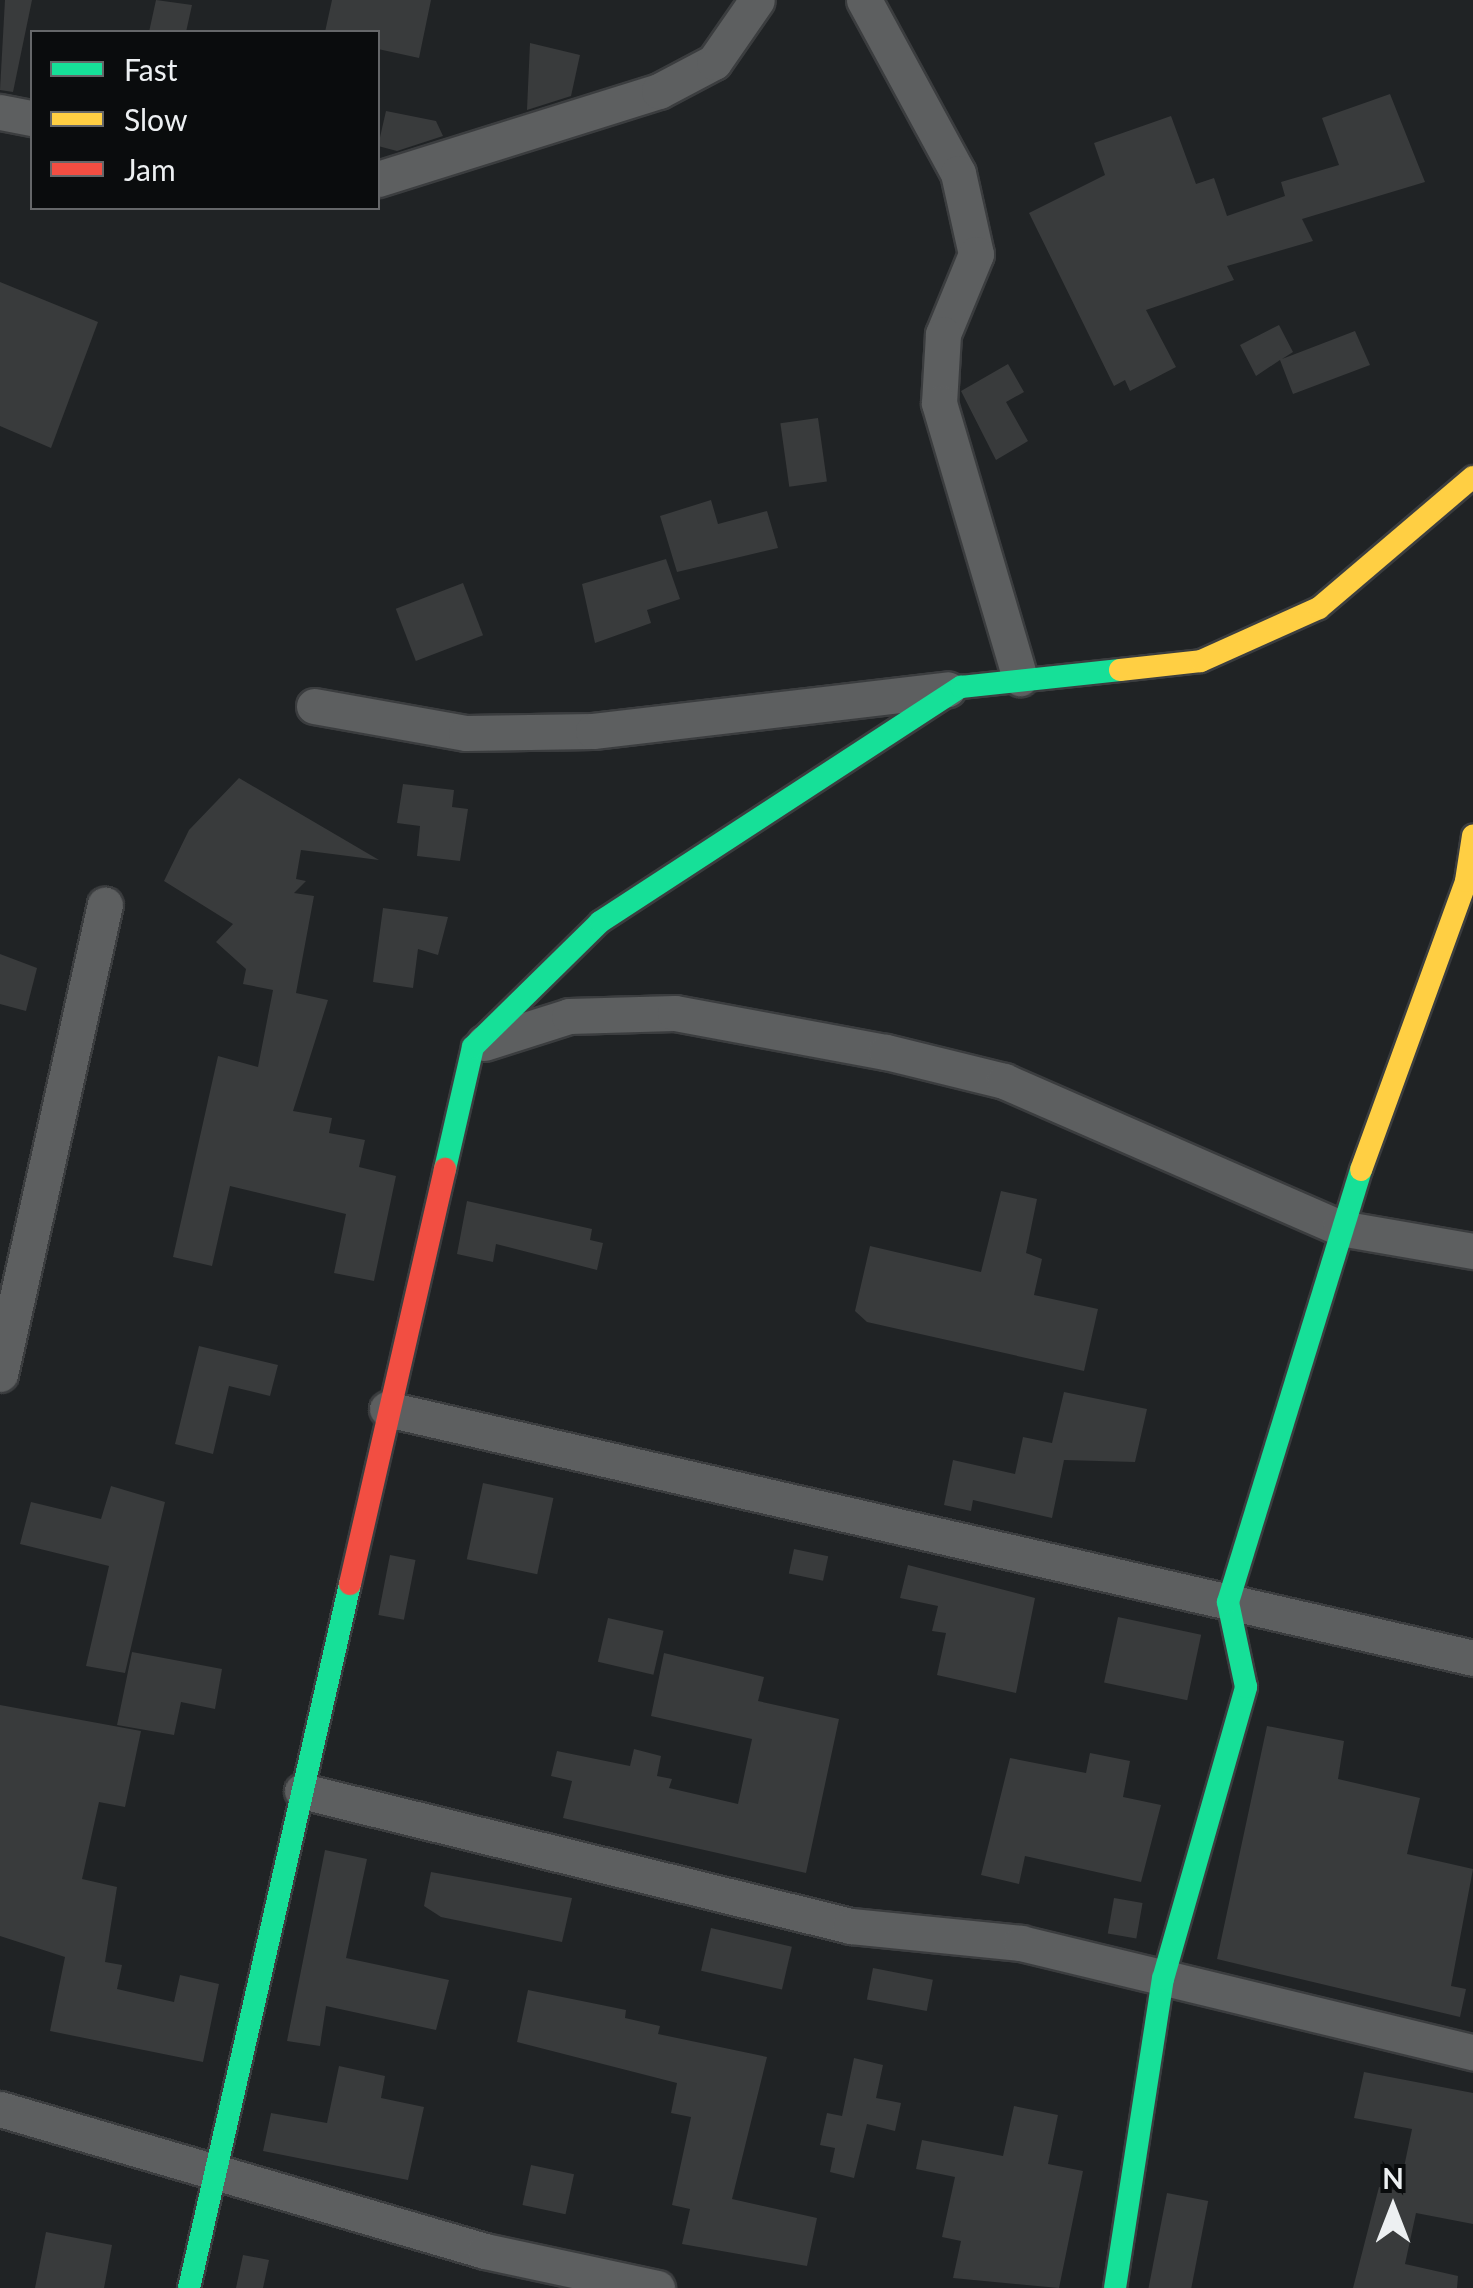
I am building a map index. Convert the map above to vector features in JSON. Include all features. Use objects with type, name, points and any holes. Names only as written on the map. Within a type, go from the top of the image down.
[{"type":"street","points":[[380,178],[659,90],[714,62],[756,0]]},
{"type":"street","points":[[864,0],[958,174],[976,254],[943,334],[939,403],[1020,678]]},
{"type":"street","points":[[0,112],[30,118]]},
{"type":"street","points":[[314,706],[466,734],[594,730],[1020,678],[1201,662],[1318,608],[1473,477]]},
{"type":"street","points":[[189,2288],[387,1408],[473,1047],[600,922],[961,687]]},
{"type":"street","points":[[1115,2288],[1163,1979],[1246,1688],[1228,1602],[1340,1228],[1466,881],[1473,836]]},
{"type":"street","points":[[0,1374],[105,904]]},
{"type":"street","points":[[473,1047],[568,1016],[675,1014],[886,1052],[1004,1081],[1340,1228],[1473,1251]]},
{"type":"street","points":[[387,1408],[1473,1658]]},
{"type":"street","points":[[302,1791],[851,1926],[941,1928],[1473,2052]]},
{"type":"street","points":[[0,2109],[484,2252],[657,2288]]},
{"type":"building","points":[[5,0],[32,0],[13,92],[0,90]]},
{"type":"building","points":[[156,0],[192,5],[186,30],[149,30]]},
{"type":"building","points":[[332,0],[431,0],[419,58],[380,49],[380,30],[325,30]]},
{"type":"building","points":[[530,43],[580,55],[571,96],[527,110]]},
{"type":"building","points":[[1390,94],[1425,182],[1302,219],[1313,241],[1227,266],[1234,280],[1146,310],[1176,367],[1130,391],[1125,380],[1114,386],[1029,213],[1105,175],[1094,143],[1171,116],[1196,184],[1214,178],[1227,216],[1285,196],[1281,182],[1339,165],[1322,118]]},
{"type":"building","points":[[386,111],[436,121],[443,136],[397,151],[380,147]]},
{"type":"building","points":[[0,282],[98,322],[51,448],[0,426]]},
{"type":"building","points":[[1279,325],[1293,352],[1282,359],[1355,331],[1370,365],[1293,394],[1280,360],[1256,376],[1240,345]]},
{"type":"building","points":[[1008,364],[1024,392],[1006,402],[1028,441],[996,460],[961,391]]},
{"type":"building","points":[[818,418],[827,481],[789,487],[780,423]]},
{"type":"building","points":[[711,500],[718,524],[767,511],[778,548],[677,572],[660,516]]},
{"type":"building","points":[[666,559],[680,599],[647,610],[651,623],[595,643],[582,584]]},
{"type":"building","points":[[463,583],[483,635],[416,661],[396,609]]},
{"type":"building","points":[[239,778],[379,860],[301,850],[296,879],[306,881],[294,893],[314,896],[296,993],[328,1000],[293,1111],[332,1118],[329,1133],[365,1140],[359,1167],[396,1176],[374,1281],[334,1273],[346,1214],[230,1186],[212,1266],[173,1257],[218,1056],[258,1067],[273,990],[243,984],[246,969],[216,942],[233,924],[164,881],[189,830]]},
{"type":"building","points":[[403,784],[454,790],[452,807],[468,809],[460,861],[417,856],[420,826],[397,823]]},
{"type":"building","points":[[383,908],[448,917],[438,955],[418,949],[413,988],[373,982]]},
{"type":"building","points":[[0,954],[37,968],[26,1011],[0,1004]]},
{"type":"building","points":[[1001,1191],[1037,1199],[1026,1253],[1042,1259],[1034,1295],[1098,1309],[1084,1371],[867,1322],[855,1311],[870,1246],[981,1272]]},
{"type":"building","points":[[467,1201],[592,1229],[590,1240],[603,1243],[597,1270],[496,1244],[493,1262],[457,1254]]},
{"type":"building","points":[[199,1346],[278,1365],[270,1396],[229,1386],[213,1454],[175,1444]]},
{"type":"building","points":[[1064,1392],[1147,1409],[1135,1462],[1064,1460],[1052,1518],[973,1500],[971,1511],[944,1505],[953,1460],[1015,1474],[1023,1437],[1052,1443]]},
{"type":"building","points":[[483,1483],[553,1498],[537,1574],[467,1559]]},
{"type":"building","points":[[111,1486],[165,1502],[125,1673],[86,1666],[109,1566],[20,1544],[31,1502],[101,1519]]},
{"type":"building","points":[[794,1549],[828,1556],[823,1581],[789,1573]]},
{"type":"building","points":[[390,1555],[416,1560],[404,1620],[378,1615]]},
{"type":"building","points":[[908,1565],[1035,1598],[1016,1693],[937,1675],[946,1633],[932,1631],[938,1606],[900,1598]]},
{"type":"building","points":[[1118,1617],[1201,1635],[1187,1700],[1104,1683]]},
{"type":"building","points":[[608,1618],[664,1631],[653,1675],[598,1662]]},
{"type":"building","points":[[132,1652],[222,1669],[215,1709],[181,1702],[174,1735],[117,1725]]},
{"type":"building","points":[[664,1653],[764,1677],[758,1701],[839,1719],[806,1873],[563,1818],[572,1781],[551,1776],[557,1751],[630,1766],[634,1749],[661,1756],[657,1776],[672,1779],[669,1788],[738,1804],[752,1739],[651,1716]]},
{"type":"building","points":[[0,1705],[141,1731],[125,1807],[99,1802],[82,1879],[117,1887],[105,1962],[122,1965],[117,1989],[174,2002],[180,1975],[219,1984],[203,2062],[50,2031],[65,1957],[0,1936]]},
{"type":"building","points":[[1267,1726],[1344,1741],[1338,1779],[1420,1798],[1407,1854],[1473,1869],[1451,1986],[1466,1989],[1460,2017],[1217,1959]]},
{"type":"building","points":[[1090,1753],[1130,1761],[1123,1797],[1161,1805],[1141,1882],[1025,1856],[1019,1884],[981,1875],[1010,1758],[1086,1773]]},
{"type":"building","points":[[325,1850],[367,1859],[346,1958],[449,1980],[436,2030],[326,2006],[320,2046],[287,2041]]},
{"type":"building","points":[[431,1872],[572,1898],[562,1942],[441,1917],[424,1906]]},
{"type":"building","points":[[1114,1898],[1143,1903],[1136,1938],[1108,1933]]},
{"type":"building","points":[[711,1928],[792,1947],[782,1990],[701,1971]]},
{"type":"building","points":[[873,1968],[933,1980],[927,2011],[867,1999]]},
{"type":"building","points":[[528,1990],[626,2010],[625,2018],[660,2026],[658,2034],[767,2057],[732,2199],[817,2218],[807,2266],[682,2244],[690,2209],[672,2205],[691,2117],[671,2113],[677,2083],[517,2042]]},
{"type":"building","points":[[854,2058],[883,2065],[876,2098],[901,2103],[895,2131],[867,2124],[854,2178],[830,2172],[835,2148],[820,2145],[827,2113],[842,2116]]},
{"type":"building","points":[[339,2066],[385,2076],[381,2098],[424,2107],[408,2180],[263,2151],[271,2113],[327,2123]]},
{"type":"building","points":[[1364,2072],[1473,2093],[1473,2224],[1416,2213],[1405,2264],[1458,2276],[1457,2288],[1353,2288],[1379,2187],[1399,2191],[1412,2129],[1354,2118]]},
{"type":"building","points":[[1014,2106],[1058,2115],[1048,2164],[1083,2171],[1059,2288],[953,2278],[961,2241],[942,2237],[955,2177],[916,2169],[922,2140],[1003,2156]]},
{"type":"building","points":[[531,2165],[574,2174],[566,2214],[522,2205]]},
{"type":"building","points":[[1167,2193],[1208,2201],[1191,2288],[1149,2288]]},
{"type":"building","points":[[46,2232],[112,2245],[104,2288],[35,2288]]},
{"type":"building","points":[[243,2255],[269,2260],[263,2288],[236,2288]]},
{"type":"traffic: fast","points":[[445,1169],[473,1047],[600,922],[961,687],[1120,670]]},
{"type":"traffic: fast","points":[[1115,2288],[1163,1979],[1246,1687],[1228,1602],[1361,1170]]},
{"type":"traffic: fast","points":[[189,2288],[350,1584]]},
{"type":"traffic: slow","points":[[1120,670],[1201,661],[1319,608],[1473,477]]},
{"type":"traffic: slow","points":[[1361,1170],[1466,881],[1473,836]]},
{"type":"traffic: jam","points":[[350,1584],[445,1169]]}]
